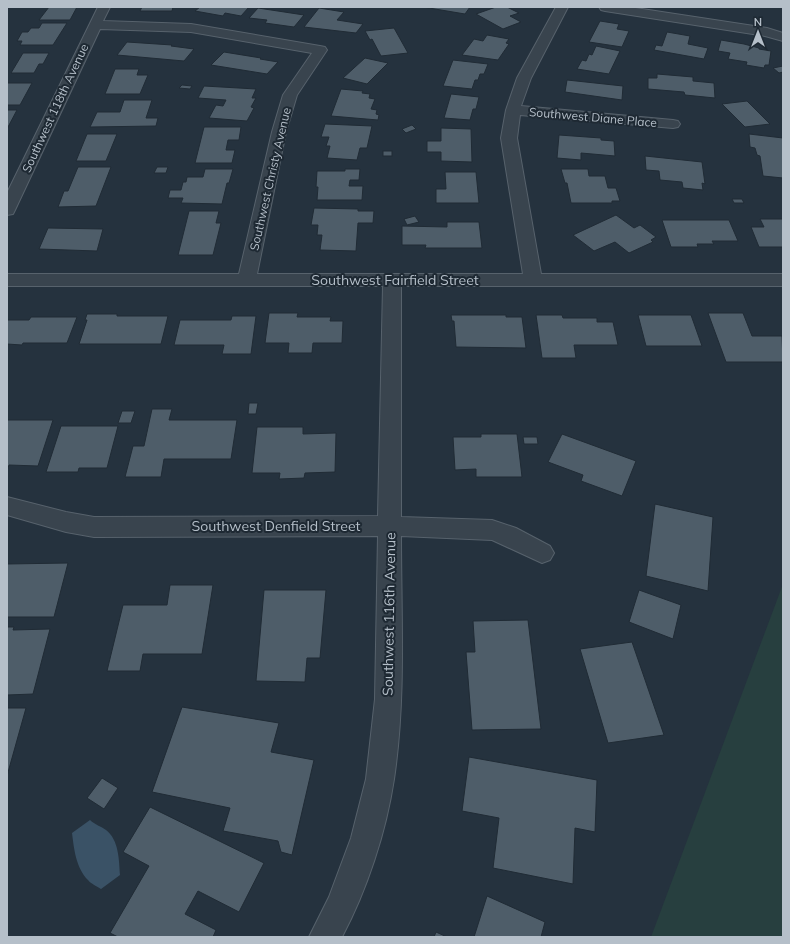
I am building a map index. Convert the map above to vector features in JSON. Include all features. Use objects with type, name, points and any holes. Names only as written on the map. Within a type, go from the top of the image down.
[{"type":"street","name":"Southwest 118th Avenue","points":[[7,210],[104,7]]},
{"type":"street","points":[[532,279],[509,138],[513,110],[524,78],[562,7]]},
{"type":"street","points":[[605,7],[767,32],[783,36]]},
{"type":"street","name":"Southwest Christy Avenue","points":[[95,25],[191,28],[320,50],[290,95],[279,132],[247,280]]},
{"type":"street","name":"Southwest Diane Place","points":[[513,110],[673,124]]},
{"type":"street","name":"Southwest Fairfield Street","points":[[7,280],[783,280]]},
{"type":"street","name":"Southwest 116th Avenue","points":[[325,937],[342,905],[366,838],[380,779],[388,699],[391,526],[392,280]]},
{"type":"street","name":"Southwest Denfield Street","points":[[7,506],[66,522],[94,526],[391,526],[492,530],[508,535],[542,553]]},
{"type":"green space","points":[[783,584],[783,937],[651,937]]},
{"type":"water","points":[[90,820],[104,829],[114,839],[119,857],[120,875],[101,889],[91,883],[81,870],[76,858],[72,833]]},
{"type":"building","points":[[49,7],[77,7],[70,20],[39,20]]},
{"type":"building","points":[[142,7],[173,7],[172,11],[140,11]]},
{"type":"building","points":[[200,7],[249,7],[241,16],[225,13],[223,16],[195,11]]},
{"type":"building","points":[[423,7],[470,7],[465,14]]},
{"type":"building","points":[[496,7],[507,7],[519,13],[510,16],[521,22],[503,29],[476,14]]},
{"type":"building","points":[[258,8],[304,15],[294,27],[265,23],[267,20],[249,18]]},
{"type":"building","points":[[319,8],[344,12],[337,20],[363,24],[356,33],[304,27]]},
{"type":"building","points":[[600,21],[619,24],[617,29],[629,31],[622,47],[589,42]]},
{"type":"building","points":[[42,23],[67,23],[53,45],[20,45],[22,41],[17,41],[22,32],[28,32],[31,28],[39,28]]},
{"type":"building","points":[[394,28],[408,53],[381,56],[372,39],[370,40],[365,31]]},
{"type":"building","points":[[667,32],[690,36],[688,44],[708,48],[704,59],[654,50],[656,45],[662,46]]},
{"type":"building","points":[[487,35],[509,39],[506,43],[509,44],[498,60],[462,55],[474,39],[483,41]]},
{"type":"building","points":[[721,40],[771,51],[769,65],[765,65],[764,68],[746,65],[747,62],[728,59],[730,53],[718,51]]},
{"type":"building","points":[[127,42],[172,45],[171,46],[194,49],[184,61],[117,55]]},
{"type":"building","points":[[596,46],[620,51],[609,74],[577,69],[582,60],[586,61],[589,54],[592,55]]},
{"type":"building","points":[[224,52],[278,62],[267,74],[211,65]]},
{"type":"building","points":[[23,53],[49,53],[43,64],[39,64],[34,73],[11,73]]},
{"type":"building","points":[[365,58],[388,63],[367,84],[343,78]]},
{"type":"building","points":[[453,60],[488,64],[484,74],[480,74],[478,80],[475,80],[472,89],[443,86]]},
{"type":"building","points":[[783,66],[783,72],[779,73],[773,68]]},
{"type":"building","points":[[115,69],[139,69],[137,75],[148,75],[140,94],[105,94]]},
{"type":"building","points":[[657,74],[693,77],[693,81],[714,83],[715,98],[685,95],[684,92],[648,89],[648,78],[657,78]]},
{"type":"building","points":[[567,80],[623,86],[622,100],[565,92]]},
{"type":"building","points":[[7,83],[32,83],[20,105],[7,105]]},
{"type":"building","points":[[182,85],[192,86],[190,89],[179,88]]},
{"type":"building","points":[[204,86],[256,89],[252,98],[256,98],[251,107],[254,108],[247,121],[209,118],[216,105],[223,106],[226,100],[198,98]]},
{"type":"building","points":[[341,89],[363,91],[362,93],[370,94],[369,98],[375,99],[371,109],[377,110],[376,114],[379,115],[378,120],[331,116]]},
{"type":"building","points":[[451,94],[479,97],[476,109],[473,109],[470,120],[444,118]]},
{"type":"building","points":[[124,100],[152,100],[146,118],[158,118],[156,126],[90,127],[97,112],[120,112]]},
{"type":"building","points":[[747,101],[770,124],[745,127],[722,104]]},
{"type":"building","points":[[7,110],[17,110],[7,129]]},
{"type":"building","points":[[325,124],[372,126],[367,148],[360,148],[357,160],[327,158],[330,146],[326,146],[329,137],[321,137]]},
{"type":"building","points":[[412,125],[416,129],[406,133],[402,129]]},
{"type":"building","points":[[204,127],[241,127],[239,140],[228,140],[226,150],[235,150],[232,163],[195,163]]},
{"type":"building","points":[[441,128],[471,129],[472,162],[441,161],[441,152],[427,152],[427,141],[441,141]]},
{"type":"building","points":[[87,134],[117,134],[106,161],[76,161]]},
{"type":"building","points":[[749,134],[783,138],[783,178],[763,176],[760,156],[757,155],[755,148],[750,147]]},
{"type":"building","points":[[559,135],[601,138],[601,140],[614,141],[615,156],[581,153],[581,160],[557,158]]},
{"type":"building","points":[[383,151],[392,151],[392,156],[383,156]]},
{"type":"building","points":[[645,156],[702,162],[705,184],[702,183],[703,190],[683,188],[682,182],[660,180],[659,171],[646,170]]},
{"type":"building","points":[[78,167],[111,167],[96,206],[58,207],[64,191],[68,191]]},
{"type":"building","points":[[157,167],[168,167],[166,173],[154,173]]},
{"type":"building","points":[[205,169],[233,169],[229,183],[227,183],[222,204],[181,203],[183,198],[168,198],[170,190],[181,190],[183,182],[186,182],[187,177],[203,177]]},
{"type":"building","points":[[345,169],[360,169],[359,180],[350,180],[349,186],[363,186],[362,200],[317,200],[317,171],[345,171]]},
{"type":"building","points":[[561,169],[588,169],[589,176],[605,176],[608,188],[616,188],[620,201],[612,201],[612,203],[571,203],[567,183],[565,183]]},
{"type":"building","points":[[445,172],[476,172],[479,203],[436,203],[436,189],[446,189]]},
{"type":"building","points":[[732,199],[742,199],[744,203],[734,203]]},
{"type":"building","points":[[314,208],[374,211],[373,223],[358,223],[356,251],[320,250],[322,235],[317,235],[318,225],[311,225]]},
{"type":"building","points":[[189,211],[219,211],[216,223],[221,223],[213,255],[178,255]]},
{"type":"building","points":[[616,215],[634,228],[640,225],[656,237],[651,240],[653,242],[629,253],[615,242],[594,251],[573,235]]},
{"type":"building","points":[[415,216],[419,222],[407,225],[404,219]]},
{"type":"building","points":[[760,219],[783,219],[783,247],[759,247],[751,227],[764,227]]},
{"type":"building","points":[[662,220],[729,220],[738,241],[712,241],[714,244],[697,244],[698,247],[671,247]]},
{"type":"building","points":[[447,222],[479,222],[482,248],[425,248],[426,245],[402,245],[402,226],[447,227]]},
{"type":"building","points":[[48,228],[103,229],[97,251],[39,249]]},
{"type":"building","points":[[269,313],[298,313],[297,317],[331,317],[330,321],[343,321],[342,343],[313,343],[312,353],[288,353],[289,343],[265,343]]},
{"type":"building","points":[[708,313],[743,313],[752,336],[782,336],[783,362],[726,362]]},
{"type":"building","points":[[87,314],[117,314],[117,316],[168,316],[161,344],[79,344],[87,320],[85,320]]},
{"type":"building","points":[[451,315],[506,315],[506,317],[522,317],[526,348],[456,347],[454,321],[452,321]]},
{"type":"building","points":[[536,315],[562,315],[563,318],[597,318],[597,322],[613,322],[618,345],[574,345],[576,358],[542,358]]},
{"type":"building","points":[[638,315],[691,315],[702,346],[646,346]]},
{"type":"building","points":[[232,316],[256,316],[251,354],[222,354],[224,345],[174,345],[180,320],[231,320]]},
{"type":"building","points":[[31,317],[77,317],[67,343],[23,343],[22,345],[7,344],[7,320],[29,320]]},
{"type":"building","points":[[249,403],[258,403],[256,414],[248,414]]},
{"type":"building","points":[[152,409],[172,409],[169,420],[237,420],[231,459],[164,459],[161,477],[125,477],[133,446],[144,446]]},
{"type":"building","points":[[122,411],[135,411],[131,423],[118,423]]},
{"type":"building","points":[[7,420],[53,420],[38,466],[9,465],[7,471]]},
{"type":"building","points":[[61,426],[118,426],[107,468],[79,468],[78,472],[46,472]]},
{"type":"building","points":[[257,427],[303,427],[303,434],[336,433],[335,472],[305,473],[304,478],[279,479],[280,473],[252,473]]},
{"type":"building","points":[[481,434],[517,434],[522,477],[476,477],[476,469],[455,470],[453,437],[481,437]]},
{"type":"building","points":[[562,434],[636,461],[622,496],[581,481],[583,475],[548,462]]},
{"type":"building","points":[[523,437],[537,437],[538,444],[524,444]]},
{"type":"building","points":[[655,504],[713,517],[708,591],[646,576]]},
{"type":"building","points":[[68,563],[54,617],[7,617],[7,564]]},
{"type":"building","points":[[170,585],[213,585],[202,654],[143,654],[140,671],[107,671],[123,605],[167,605]]},
{"type":"building","points":[[264,590],[326,590],[320,658],[307,658],[305,682],[256,681]]},
{"type":"building","points":[[639,590],[681,605],[673,639],[629,622]]},
{"type":"building","points":[[528,620],[541,729],[472,730],[466,652],[475,652],[473,621]]},
{"type":"building","points":[[7,627],[14,627],[13,630],[50,629],[33,694],[7,695]]},
{"type":"building","points":[[632,642],[664,735],[608,743],[580,649]]},
{"type":"building","points":[[182,707],[279,723],[271,752],[314,760],[292,855],[281,852],[278,841],[223,831],[230,808],[152,792]]},
{"type":"building","points":[[7,708],[26,708],[7,776]]},
{"type":"building","points":[[469,757],[597,780],[595,832],[575,828],[573,884],[493,868],[499,818],[462,811]]},
{"type":"building","points":[[102,778],[118,788],[104,809],[87,798]]},
{"type":"building","points":[[150,807],[264,863],[239,912],[198,891],[185,914],[216,930],[213,937],[118,937],[110,933],[149,866],[123,852]]},
{"type":"building","points":[[487,896],[545,922],[541,937],[474,937]]},
{"type":"building","points":[[436,932],[447,937],[434,937]]}]
